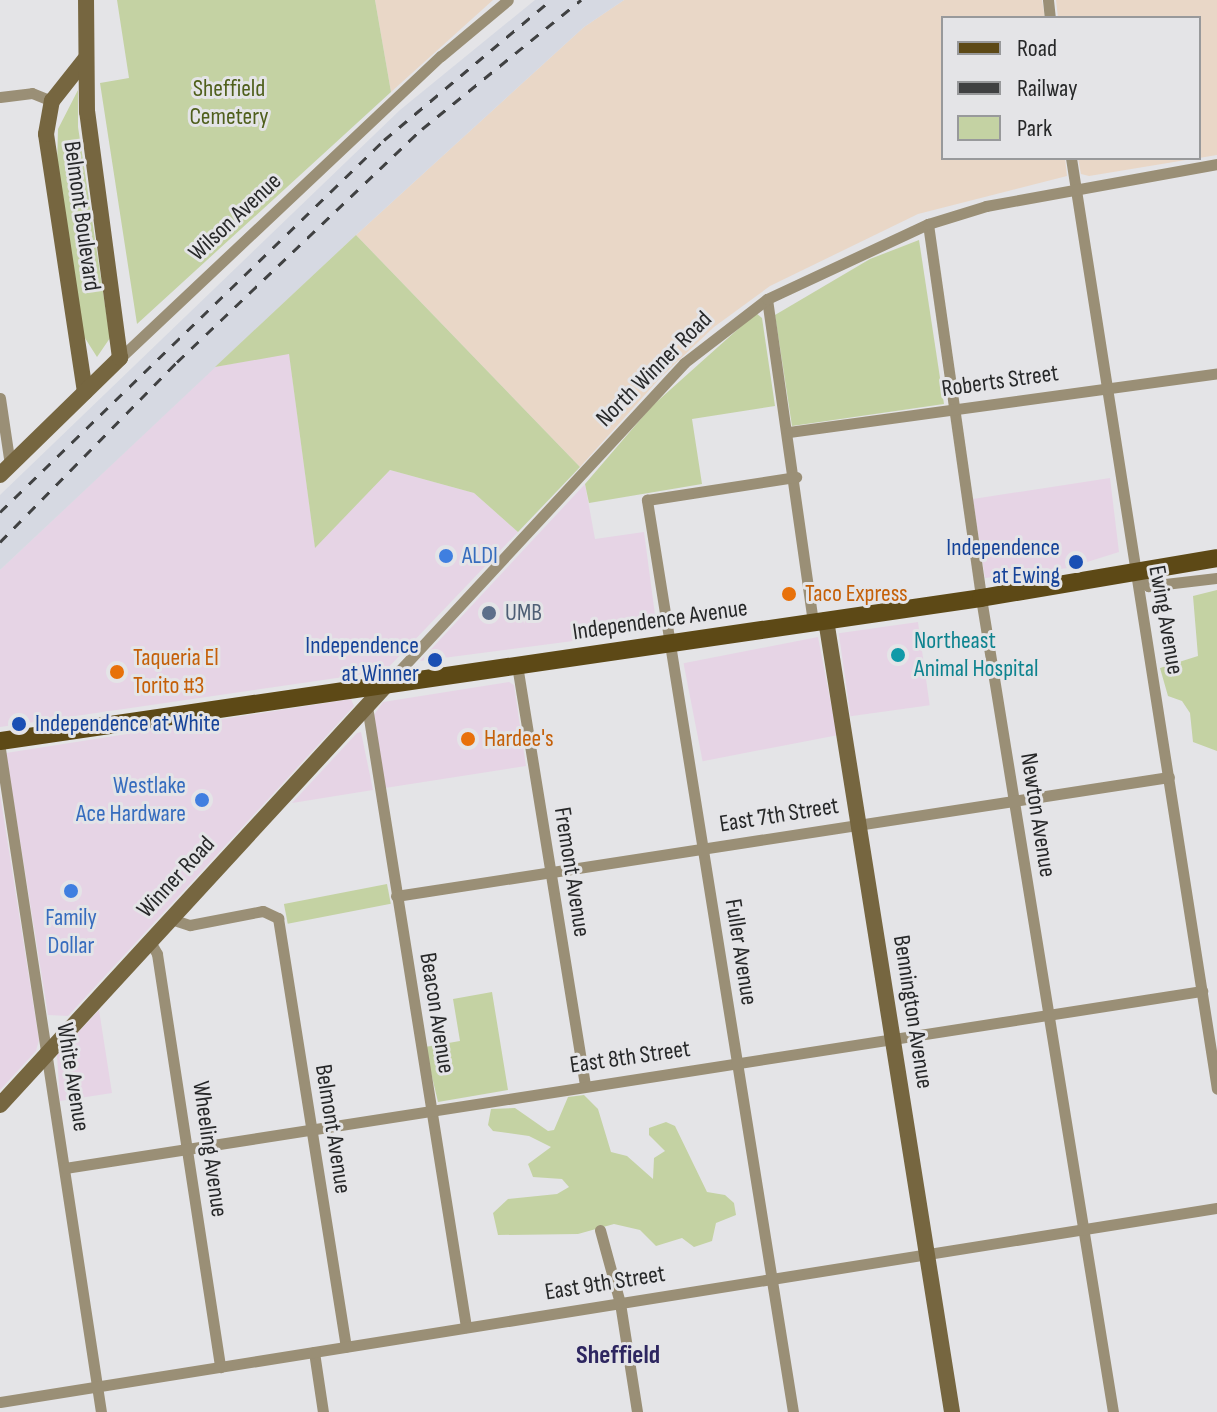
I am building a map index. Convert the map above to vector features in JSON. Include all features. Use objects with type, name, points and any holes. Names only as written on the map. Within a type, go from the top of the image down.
[{"type":"main road","name":"Belmont Boulevard","points":[[86,0],[87,112],[120,358]]},
{"type":"main road","points":[[52,101],[86,58]]},
{"type":"main road","name":"Belmont Boulevard","points":[[52,101],[48,158],[85,392]]},
{"type":"main road","name":"Wilson Avenue","points":[[5,470],[120,358]]},
{"type":"main road","name":"Independence Avenue","points":[[0,741],[981,598],[1217,558]]},
{"type":"main road","name":"Bennington Avenue","points":[[819,621],[859,825],[952,1412]]},
{"type":"main road","name":"Winner Road","points":[[0,1105],[388,683]]},
{"type":"street","name":"Wilson Avenue","points":[[120,358],[441,56],[508,0]]},
{"type":"street","points":[[0,97],[32,93],[52,101]]},
{"type":"street","name":"Ewing Avenue","points":[[1071,160],[1217,1089]]},
{"type":"street","name":"North Winner Road","points":[[388,683],[684,363],[767,299],[928,224],[986,206],[1217,164]]},
{"type":"street","name":"Newton Avenue","points":[[928,224],[981,598],[1113,1412]]},
{"type":"street","name":"Bennington Avenue","points":[[767,299],[819,621]]},
{"type":"street","name":"Roberts Street","points":[[789,432],[1217,373]]},
{"type":"street","points":[[0,398],[5,470]]},
{"type":"street","name":"Fuller Avenue","points":[[793,1412],[647,500],[796,477]]},
{"type":"street","points":[[1135,570],[1148,586],[1217,578]]},
{"type":"street","name":"Fremont Avenue","points":[[517,665],[585,1085]]},
{"type":"street","name":"Beacon Avenue","points":[[367,706],[466,1327]]},
{"type":"street","name":"White Avenue","points":[[0,749],[101,1412]]},
{"type":"street","name":"East 7th Street","points":[[396,896],[1169,777]]},
{"type":"street","name":"Belmont Avenue","points":[[171,919],[190,925],[263,911],[278,918],[346,1347]]},
{"type":"street","name":"Wheeling Avenue","points":[[149,940],[157,954],[220,1367]]},
{"type":"street","name":"East 8th Street","points":[[65,1168],[1202,991]]},
{"type":"street","name":"East 9th Street","points":[[0,1402],[1217,1208]]},
{"type":"street","points":[[600,1230],[620,1303],[637,1412]]},
{"type":"street","points":[[314,1352],[323,1412]]},
{"type":"shaded area","points":[[375,0],[493,0],[391,92]]},
{"type":"shaded area","points":[[535,0],[624,0],[584,27],[356,235],[0,570],[0,495],[400,110]]},
{"type":"shaded area","points":[[624,0],[1042,0],[1045,16],[941,16],[941,160],[1065,160],[1067,176],[918,214],[770,286],[714,327],[660,378],[580,467],[356,235],[584,27]]},
{"type":"shaded area","points":[[1056,0],[1217,0],[1217,155],[1201,158],[1201,16],[1058,16]]},
{"type":"shaded area","points":[[1078,160],[1186,160],[1089,176],[1081,174]]},
{"type":"shaded area","points":[[289,353],[315,547],[390,470],[474,493],[518,532],[385,671],[0,727],[0,570],[215,367]]},
{"type":"shaded area","points":[[1110,478],[1119,552],[1068,568],[985,578],[973,499]]},
{"type":"shaded area","points":[[585,484],[595,539],[644,532],[657,630],[420,661]]},
{"type":"shaded area","points":[[918,622],[930,705],[850,716],[839,633]]},
{"type":"shaded area","points":[[818,637],[837,735],[703,761],[684,663]]},
{"type":"shaded area","points":[[509,682],[514,685],[526,766],[385,788],[374,715],[383,702]]},
{"type":"shaded area","points":[[351,699],[354,706],[68,1016],[48,1015],[6,753]]},
{"type":"shaded area","points":[[361,732],[373,790],[292,803],[357,733]]},
{"type":"shaded area","points":[[0,794],[39,1040],[36,1051],[0,1090]]},
{"type":"shaded area","points":[[99,1010],[112,1093],[60,1101],[57,1055]]},
{"type":"green space","name":"Sheffield Cemetery","points":[[117,0],[375,0],[391,92],[137,324],[100,83],[129,78]]},
{"type":"green space","points":[[78,90],[78,127],[110,338],[97,357],[83,335],[57,167],[58,129]]},
{"type":"green space","points":[[356,235],[580,467],[518,532],[474,493],[390,470],[315,548],[289,354],[215,367]]},
{"type":"green space","points":[[919,240],[944,404],[792,426],[775,315],[870,259]]},
{"type":"green space","points":[[756,313],[762,318],[775,406],[692,419],[702,484],[589,503],[585,484],[652,406]]},
{"type":"green space","points":[[1217,590],[1217,751],[1193,742],[1190,713],[1182,701],[1168,696],[1160,668],[1198,656],[1193,596]]},
{"type":"green space","points":[[387,884],[391,904],[288,924],[284,904]]},
{"type":"green space","points":[[492,992],[508,1090],[438,1102],[425,1047],[460,1041],[453,999]]},
{"type":"green space","points":[[584,1095],[598,1109],[611,1152],[627,1156],[653,1179],[654,1158],[665,1151],[649,1135],[649,1128],[666,1122],[675,1126],[707,1192],[725,1195],[734,1203],[736,1215],[716,1223],[712,1241],[694,1247],[682,1238],[656,1246],[640,1230],[614,1224],[578,1234],[498,1235],[493,1213],[508,1199],[557,1194],[569,1187],[562,1179],[533,1177],[528,1164],[551,1147],[529,1136],[493,1131],[488,1125],[491,1109],[515,1108],[548,1131],[554,1130],[568,1097]]},
{"type":"railway","points":[[0,512],[384,140],[551,0]]},
{"type":"railway","points":[[0,542],[177,362],[422,129],[581,0]]},
{"type":"place","name":"ALDI","points":[[446,556]]},
{"type":"place","name":"Independence at Ewing","points":[[1076,562]]},
{"type":"place","name":"Taco Express","points":[[789,594]]},
{"type":"place","name":"UMB","points":[[489,613]]},
{"type":"place","name":"Northeast Animal Hospital","points":[[898,655]]},
{"type":"place","name":"Independence at Winner","points":[[435,660]]},
{"type":"place","name":"Taqueria El Torito #3","points":[[117,672]]},
{"type":"place","name":"Independence at White","points":[[19,724]]},
{"type":"place","name":"Hardee's","points":[[468,739]]},
{"type":"place","name":"Westlake Ace Hardware","points":[[202,800]]},
{"type":"place","name":"Family Dollar","points":[[71,891]]},
{"type":"district","name":"Sheffield","points":[[618,1356]]}]
